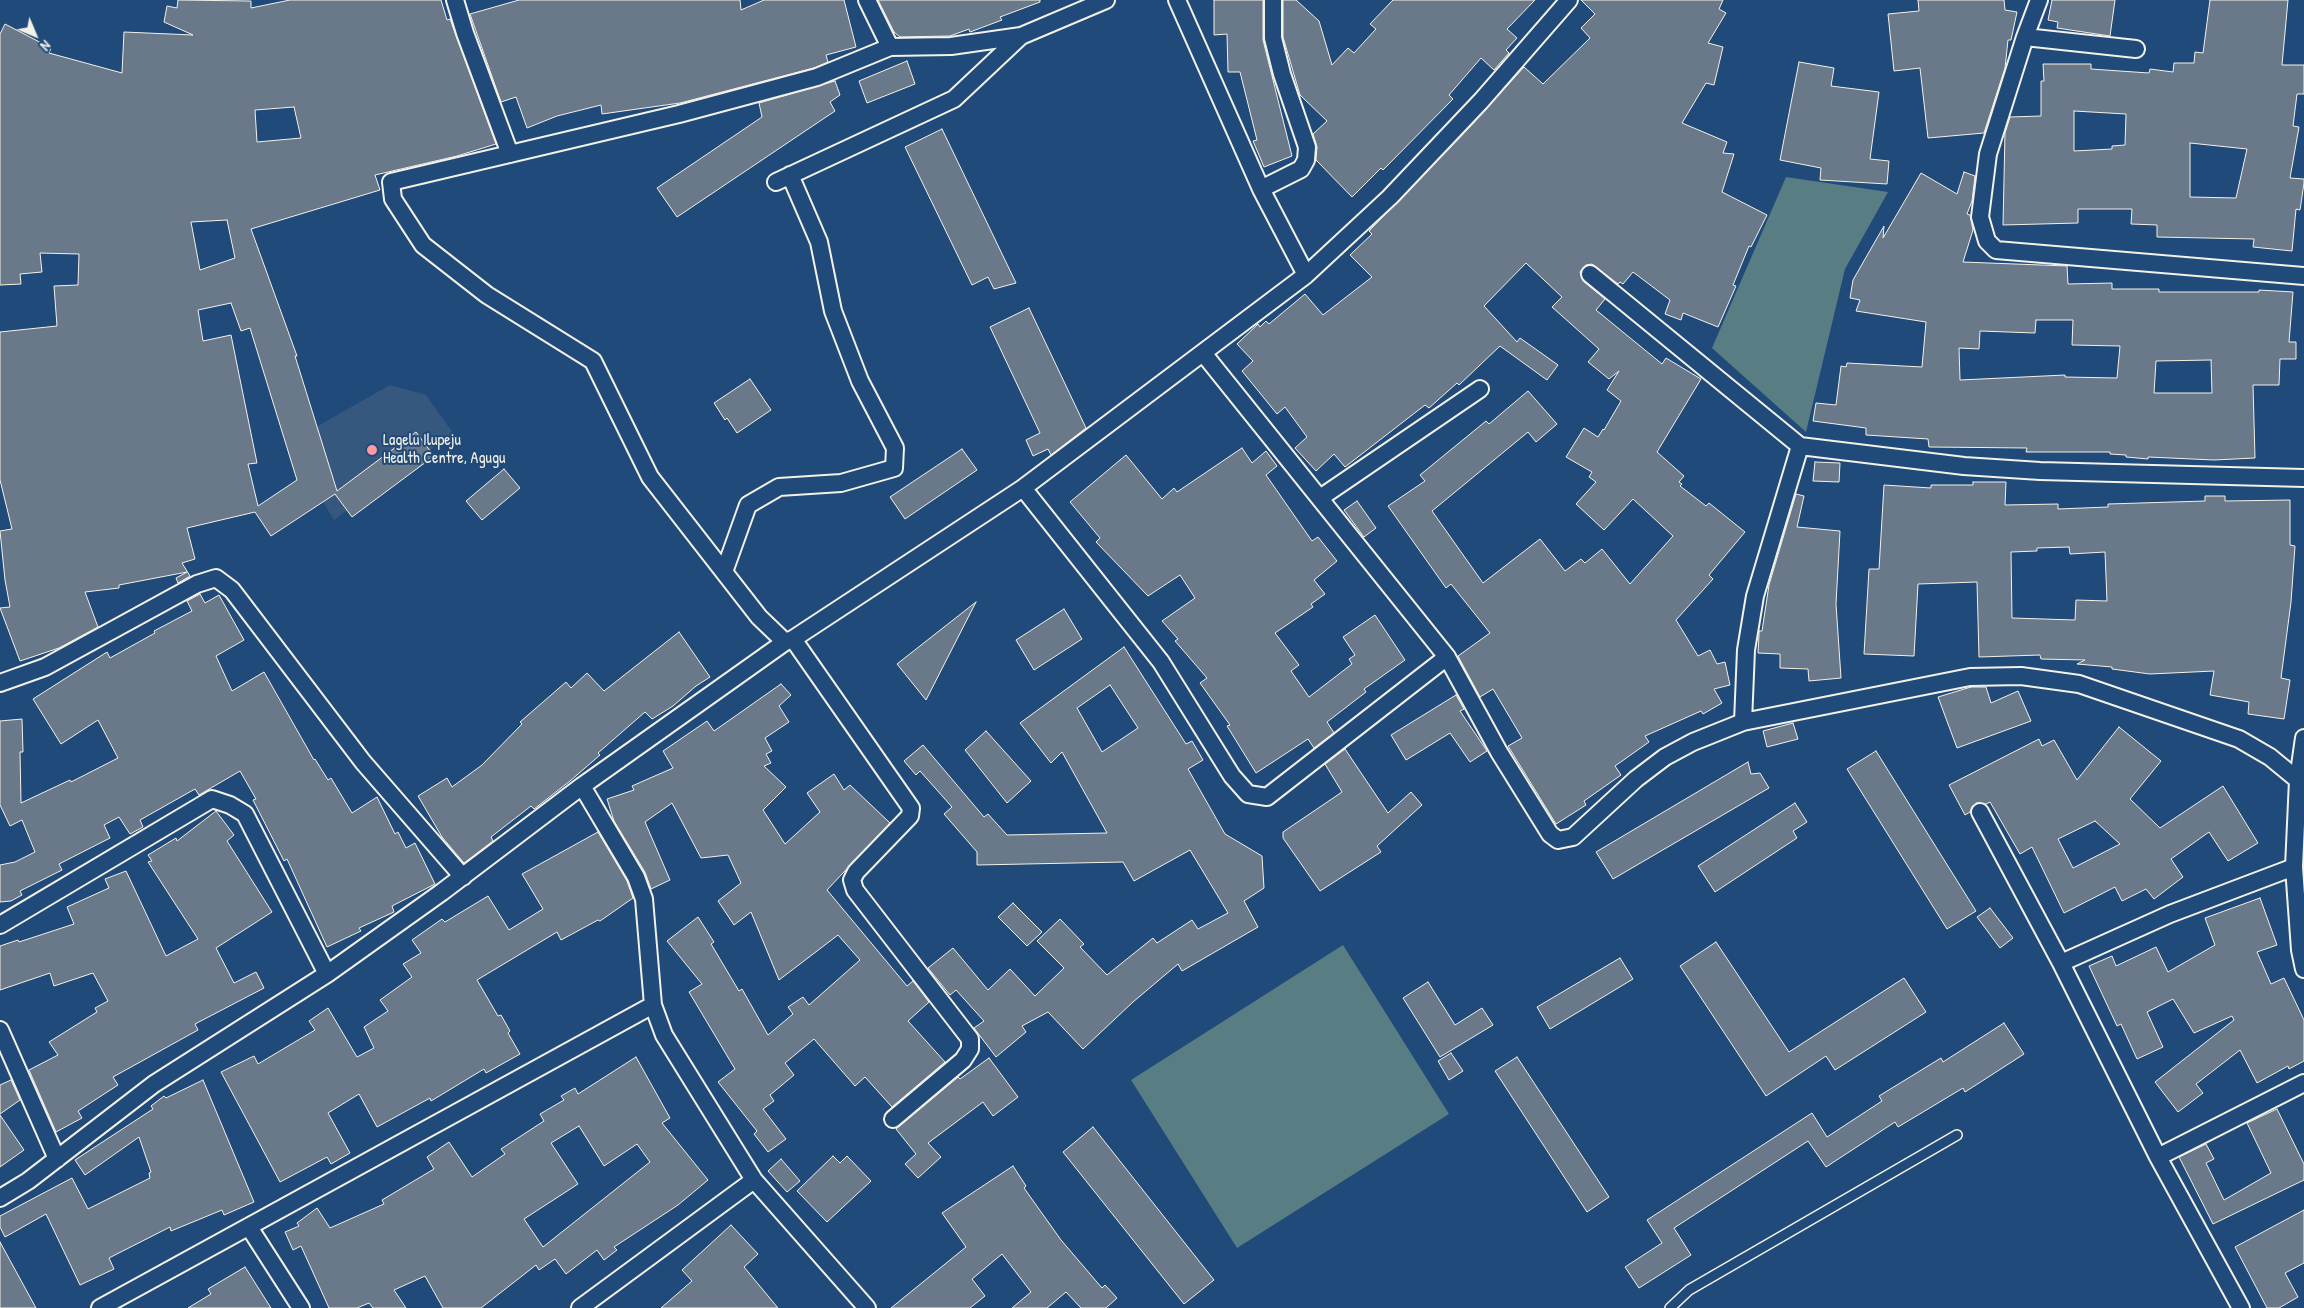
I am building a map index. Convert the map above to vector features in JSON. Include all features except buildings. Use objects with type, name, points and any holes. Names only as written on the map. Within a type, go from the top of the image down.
[{"type":"street","points":[[455,0],[465,33],[510,154]]},
{"type":"street","points":[[867,0],[890,47]]},
{"type":"street","points":[[893,1119],[963,1060],[970,1049],[970,1039],[855,890],[852,880],[856,872],[910,816],[912,808],[789,641],[758,616],[650,477],[593,361],[487,295],[423,245],[393,199],[391,182],[679,114],[817,77],[890,47],[951,46],[1021,36],[1106,0]]},
{"type":"street","points":[[1177,0],[1261,189],[1306,275]]},
{"type":"street","points":[[1261,189],[1301,170],[1306,160],[1307,147],[1282,74],[1273,38],[1273,0]]},
{"type":"street","points":[[0,1198],[28,1181],[154,1084],[328,974],[463,876],[582,786],[789,641],[1023,488],[1306,275],[1390,197],[1481,102],[1569,0]]},
{"type":"street","points":[[2039,0],[2025,37],[1988,154],[1980,217],[1987,241],[1996,250],[2304,276]]},
{"type":"street","points":[[724,572],[748,505],[779,487],[841,483],[894,468],[894,448],[860,381],[833,311],[819,242],[783,179],[954,99],[1021,36]]},
{"type":"street","points":[[2025,37],[2136,49]]},
{"type":"street","points":[[1590,274],[1800,446],[1964,466],[2040,471],[2304,478]]},
{"type":"street","points":[[1203,353],[1447,657],[1499,752],[1550,834],[1558,840],[1573,837],[1636,779],[1665,757],[1693,742],[1743,722],[1970,677],[2021,676],[2080,684],[2239,739],[2270,757],[2301,780]]},
{"type":"street","points":[[1320,498],[1480,389]]},
{"type":"street","points":[[1743,722],[1746,650],[1756,596],[1800,446]]},
{"type":"street","points":[[1023,488],[1160,662],[1232,776],[1248,794],[1267,797],[1447,657]]},
{"type":"street","points":[[0,683],[45,668],[197,584],[216,578],[232,590],[363,762],[463,876]]},
{"type":"street","points":[[2304,738],[2294,867],[2300,950],[2304,969]]},
{"type":"street","points":[[582,786],[636,877],[644,899],[653,1005],[664,1035],[754,1180],[866,1308]]},
{"type":"street","points":[[0,925],[212,799],[230,805],[245,814],[328,974]]},
{"type":"street","points":[[1980,812],[2061,962],[2158,1157],[2241,1308]]},
{"type":"street","points":[[2061,962],[2170,914],[2294,867]]},
{"type":"street","points":[[100,1308],[653,1005]]},
{"type":"street","points":[[0,1030],[57,1159]]},
{"type":"street","points":[[2158,1157],[2304,1083]]},
{"type":"street","points":[[580,1308],[754,1180]]},
{"type":"street","points":[[249,1228],[301,1308]]},
{"type":"lane","points":[[1670,1308],[1689,1290],[1957,1136]]},
{"type":"shaded area","name":"Lagelu Ilupeju Health Centre, Agugu","points":[[390,385],[426,395],[453,433],[334,520],[306,474],[309,431]]},
{"type":"green space","points":[[1786,177],[1888,192],[1845,269],[1806,432],[1712,348]]},
{"type":"green space","points":[[1343,945],[1449,1114],[1237,1248],[1131,1080]]},
{"type":"place","name":"Lagelu Ilupeju Health Centre, Agugu","points":[[372,450]]}]
